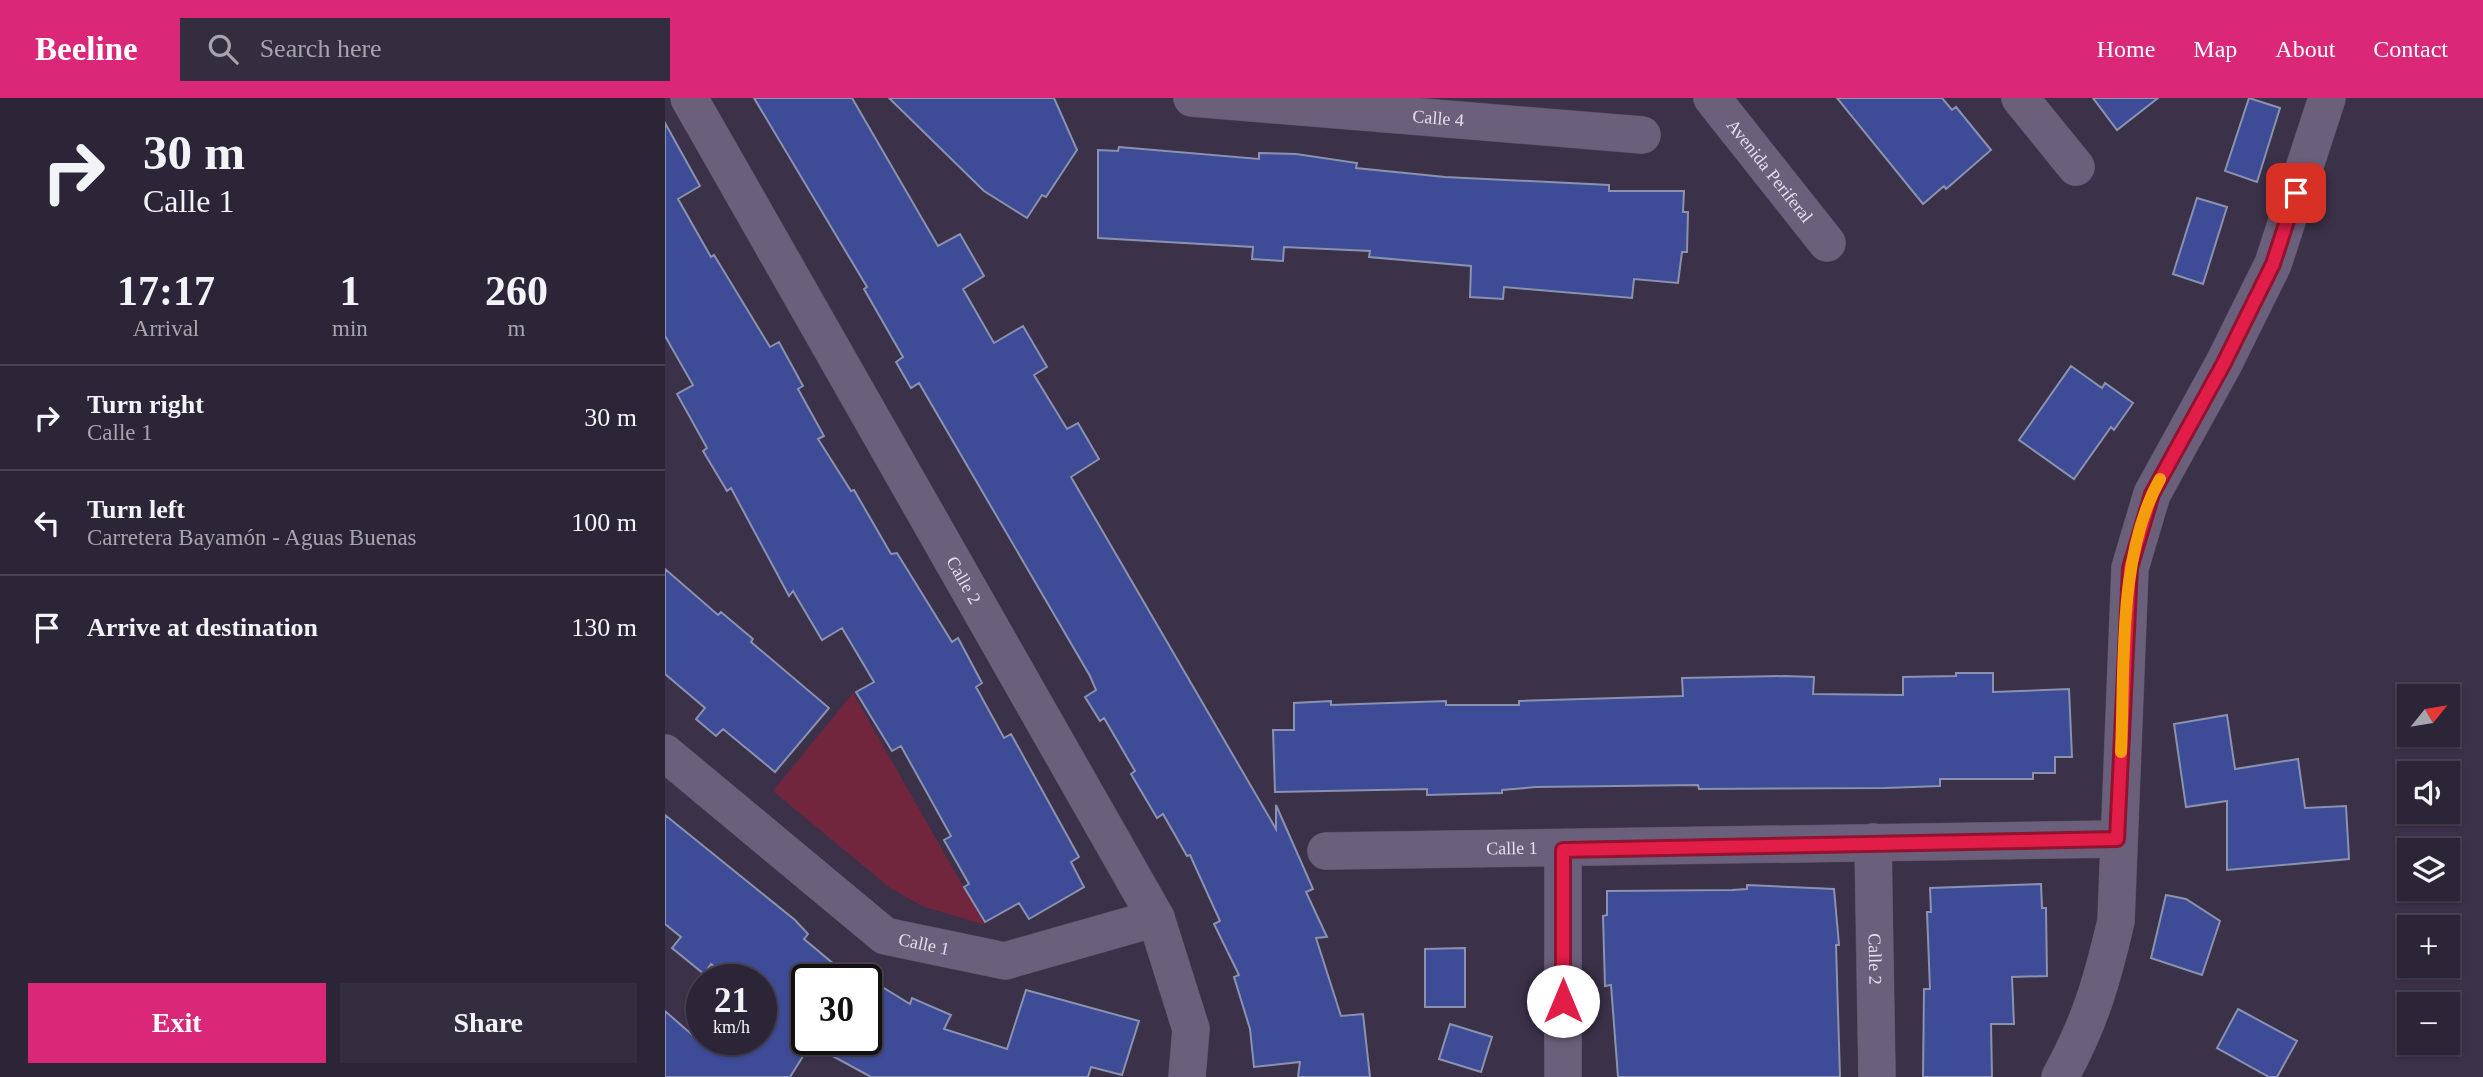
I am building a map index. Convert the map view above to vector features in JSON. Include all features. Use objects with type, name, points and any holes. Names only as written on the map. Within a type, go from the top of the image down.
[{"type":"street","name":"Calle 2","points":[[689,98],[1156,918],[1191,1029],[1187,1077]]},
{"type":"street","name":"Calle 4","points":[[1192,98],[1642,135]]},
{"type":"street","name":"Avenida Periferal","points":[[1712,98],[1827,243]]},
{"type":"street","points":[[2020,98],[2076,167]]},
{"type":"street","points":[[2060,1077],[2085,1032],[2103,976],[2116,921],[2117,839],[2130,568],[2152,494],[2224,363],[2273,264],[2327,98]]},
{"type":"street","name":"Calle 1","points":[[665,753],[885,936],[1005,961],[1156,918]]},
{"type":"street","name":"Calle 1","points":[[1326,851],[1563,850],[2117,839]]},
{"type":"street","name":"Calle 2","points":[[1873,842],[1877,1077]]},
{"type":"street","points":[[1563,850],[1563,1077]]},
{"type":"shaded area","points":[[853,693],[985,925],[922,906],[890,888],[773,791]]},
{"type":"building","points":[[754,98],[852,98],[938,246],[960,234],[984,276],[963,289],[994,343],[1023,326],[1047,367],[1034,375],[1067,429],[1078,423],[1099,459],[1071,477],[1276,829],[1276,805],[1313,889],[1306,892],[1327,937],[1316,938],[1341,1016],[1363,1014],[1370,1077],[1298,1077],[1300,1062],[1254,1067],[1250,1029],[1234,977],[1239,975],[1214,924],[1220,921],[1190,855],[1187,856],[1163,814],[1157,818],[1131,774],[1135,771],[1104,718],[1100,721],[1085,697],[1096,690],[1090,676],[919,383],[911,388],[896,362],[903,357],[864,289],[867,287]]},
{"type":"building","points":[[889,98],[1054,98],[1077,150],[1046,197],[1042,195],[1027,218],[984,191]]},
{"type":"building","points":[[1837,98],[1942,98],[1952,110],[1956,107],[1991,150],[1946,189],[1944,186],[1923,204]]},
{"type":"building","points":[[2093,98],[2158,98],[2117,130]]},
{"type":"building","points":[[2249,98],[2280,108],[2257,182],[2225,171]]},
{"type":"building","points":[[665,123],[700,186],[678,199],[711,257],[714,255],[770,347],[779,342],[803,386],[798,389],[824,436],[818,439],[851,491],[854,490],[891,554],[897,553],[952,642],[958,638],[982,683],[976,687],[1004,738],[1011,734],[1079,857],[1071,862],[1084,887],[1029,919],[1019,903],[985,922],[964,887],[969,884],[944,840],[951,836],[901,746],[892,751],[856,692],[874,682],[842,628],[822,640],[793,591],[789,596],[731,488],[727,491],[703,451],[707,448],[677,394],[693,385],[665,336]]},
{"type":"building","points":[[1119,147],[1259,159],[1259,153],[1296,154],[1357,163],[1356,168],[1445,177],[1609,185],[1609,191],[1684,191],[1683,212],[1688,212],[1687,252],[1682,252],[1678,283],[1634,279],[1632,298],[1504,287],[1503,299],[1470,297],[1471,266],[1369,257],[1370,251],[1284,247],[1283,261],[1252,259],[1253,247],[1098,238],[1098,150],[1118,151]]},
{"type":"building","points":[[2197,198],[2227,207],[2203,284],[2173,274]]},
{"type":"building","points":[[2071,366],[2102,388],[2105,383],[2133,403],[2114,430],[2111,427],[2074,479],[2019,440]]},
{"type":"building","points":[[665,569],[718,615],[721,612],[753,639],[751,642],[829,708],[775,772],[723,729],[716,736],[696,719],[705,708],[665,674]]},
{"type":"building","points":[[1956,673],[1993,673],[1993,692],[2069,689],[2072,757],[2055,757],[2055,773],[2033,773],[2033,779],[1940,779],[1940,786],[1699,789],[1698,785],[1536,787],[1502,790],[1502,793],[1427,795],[1427,789],[1275,792],[1273,730],[1294,730],[1294,703],[1331,701],[1331,705],[1446,701],[1446,705],[1519,705],[1519,701],[1683,696],[1682,678],[1785,676],[1814,677],[1813,694],[1903,695],[1903,677],[1956,676]]},
{"type":"building","points":[[2227,715],[2235,769],[2298,759],[2305,808],[2346,806],[2349,859],[2227,870],[2227,801],[2186,807],[2174,724]]},
{"type":"building","points":[[665,815],[795,920],[808,934],[804,939],[834,964],[791,964],[791,1055],[804,1055],[790,1077],[665,1077],[665,1011],[686,1029],[686,1055],[777,1055],[777,964],[692,964],[672,948],[681,937],[665,924]]},
{"type":"building","points":[[2041,884],[2042,908],[2046,908],[2047,976],[2012,977],[2014,1024],[1991,1024],[1992,1077],[1923,1077],[1924,989],[1930,989],[1927,912],[1931,912],[1930,888]]},
{"type":"building","points":[[1747,885],[1834,889],[1839,945],[1836,945],[1840,1077],[1618,1077],[1611,985],[1605,986],[1603,916],[1607,915],[1607,891],[1732,890],[1747,889]]},
{"type":"building","points":[[2166,895],[2186,899],[2220,921],[2202,975],[2151,958]]},
{"type":"building","points":[[1465,948],[1465,1007],[1425,1007],[1425,949]]},
{"type":"building","points":[[882,987],[910,1004],[912,998],[951,1015],[944,1029],[1007,1049],[1026,990],[1139,1021],[1122,1075],[1091,1067],[1088,1077],[871,1077],[831,1055],[882,1055]]},
{"type":"building","points":[[2238,1009],[2297,1041],[2277,1077],[2269,1077],[2217,1048]]},
{"type":"building","points":[[1450,1024],[1492,1037],[1481,1072],[1439,1059]]},
{"type":"slow traffic","points":[[2121,752],[2130,568],[2152,494],[2160,479]]},
{"type":"route","points":[[1563,1001],[1563,850],[2117,839],[2130,568],[2152,494],[2224,363],[2273,264],[2296,193]]}]
